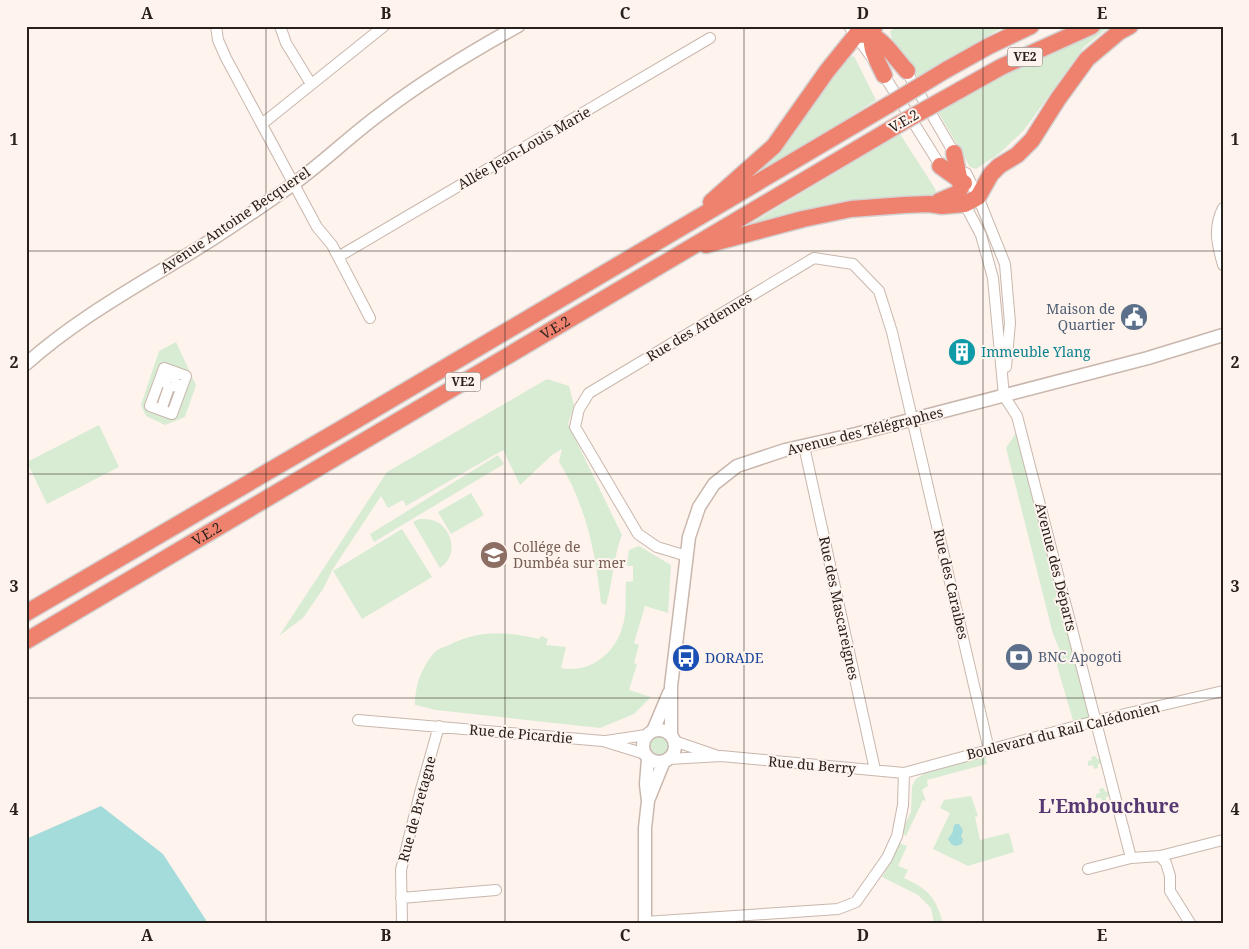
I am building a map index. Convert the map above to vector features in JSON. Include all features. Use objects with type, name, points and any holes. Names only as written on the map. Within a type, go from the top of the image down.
[{"type":"highway","name":"V.E.2","points":[[26,613],[678,230],[946,70],[989,46],[1031,26]]},
{"type":"highway","name":"V.E.2","points":[[26,641],[901,123],[1001,67],[1092,26]]},
{"type":"highway","points":[[687,250],[803,219],[851,209],[929,204],[942,206],[967,192],[999,166],[1017,155],[1032,140],[1087,59],[1119,32],[1130,26]]},
{"type":"highway","points":[[866,29],[884,44],[907,71]]},
{"type":"highway","points":[[866,29],[873,52],[884,76]]},
{"type":"highway","points":[[678,230],[774,146],[827,71],[866,29]]},
{"type":"highway","points":[[954,153],[967,192]]},
{"type":"highway","points":[[940,166],[967,192]]},
{"type":"street","points":[[216,26],[218,40],[226,58],[293,184],[317,227],[332,246],[370,318]]},
{"type":"street","points":[[280,26],[286,43],[312,84]]},
{"type":"street","points":[[262,124],[384,26]]},
{"type":"street","name":"Avenue Antoine Becquerel","points":[[26,364],[62,334],[108,302],[209,241],[293,184],[382,112],[419,85],[457,60],[518,26]]},
{"type":"street","name":"Allée Jean-Louis Marie","points":[[338,257],[710,38]]},
{"type":"street","points":[[907,71],[954,153]]},
{"type":"street","points":[[884,76],[940,166]]},
{"type":"street","points":[[967,192],[1001,253],[1007,277],[1010,323],[1004,396]]},
{"type":"street","name":"Avenue des Départs","points":[[967,192],[992,278],[1004,396],[1017,416],[1131,858]]},
{"type":"street","points":[[1223,208],[1218,217],[1216,228],[1223,265]]},
{"type":"street","name":"Rue des Ardennes","points":[[687,556],[657,546],[638,534],[633,526],[575,427],[579,409],[589,393],[814,258],[853,264],[878,291],[892,332],[913,419]]},
{"type":"street","name":"Avenue des Télégraphes","points":[[672,738],[671,686],[689,537],[699,507],[714,484],[738,466],[785,450],[1004,396],[1170,352],[1223,335]]},
{"type":"street","points":[[171,382],[176,404],[172,414],[163,405],[150,406],[154,396],[171,382]]},
{"type":"street","points":[[163,405],[171,382]]},
{"type":"street","name":"Rue des Caraibes","points":[[913,419],[988,750]]},
{"type":"street","name":"Rue des Mascareignes","points":[[804,446],[875,770]]},
{"type":"street","name":"Avenue des Télégraphes","points":[[650,733],[671,686]]},
{"type":"street","name":"Boulevard du Rail Calédonien","points":[[904,773],[1095,721],[1223,691]]},
{"type":"street","name":"Rue de Picardie","points":[[358,720],[603,741],[646,756]]},
{"type":"street","name":"Rue de Bretagne","points":[[402,923],[401,870],[439,726]]},
{"type":"street","points":[[648,801],[666,760],[674,751],[672,738],[663,730],[650,733],[642,747],[646,756],[648,801],[645,828],[645,922],[780,918],[838,909],[856,902],[883,864],[897,836],[903,805],[904,773]]},
{"type":"street","name":"Rue de Picardie","points":[[603,741],[650,733]]},
{"type":"street","name":"Rue du Berry","points":[[672,738],[721,756]]},
{"type":"street","points":[[646,756],[658,762],[666,760]]},
{"type":"street","name":"Rue du Berry","points":[[666,760],[721,756],[904,773]]},
{"type":"street","points":[[1088,869],[1131,858],[1160,856],[1223,840]]},
{"type":"street","points":[[1160,856],[1166,863],[1170,876],[1170,891],[1190,923]]},
{"type":"street","points":[[401,898],[496,890]]},
{"type":"green space","points":[[1005,26],[918,77],[892,39],[890,31],[896,28]]},
{"type":"green space","points":[[1100,26],[1110,26],[1084,47],[1024,130],[1000,153],[976,169],[970,167],[937,110],[1048,51]]},
{"type":"green space","points":[[854,56],[876,100],[760,175],[762,168],[785,140],[843,59]]},
{"type":"green space","points":[[900,134],[936,190],[933,197],[755,226],[752,223]]},
{"type":"green space","points":[[176,342],[196,385],[185,417],[165,425],[146,416],[141,405],[159,351]]},
{"type":"green space","points":[[547,379],[569,386],[574,405],[568,424],[622,535],[606,605],[601,603],[593,548],[583,512],[559,462],[562,449],[552,455],[520,485],[503,450],[406,506],[403,500],[388,508],[381,496],[303,618],[279,636],[387,472]]},
{"type":"green space","points":[[99,425],[119,467],[47,504],[27,462]]},
{"type":"green space","points":[[1020,427],[1095,721],[1075,727],[1057,666],[1060,651],[1053,634],[1006,448]]},
{"type":"green space","points":[[498,455],[504,464],[374,542],[370,534]]},
{"type":"green space","points":[[471,493],[484,515],[451,534],[438,512]]},
{"type":"green space","points":[[419,519],[437,522],[448,533],[452,546],[451,552],[449,558],[440,568],[413,522]]},
{"type":"green space","points":[[402,529],[432,577],[362,619],[333,571]]},
{"type":"green space","points":[[639,546],[671,565],[668,613],[645,606],[634,643],[639,645],[634,663],[637,664],[629,690],[651,697],[634,714],[600,728],[436,710],[415,705],[420,677],[433,654],[441,648],[460,640],[482,634],[505,633],[539,639],[541,636],[548,639],[546,645],[566,647],[561,668],[582,668],[600,659],[608,652],[620,635],[624,620],[626,582],[633,581],[633,566],[627,566],[629,550]]},
{"type":"green space","points":[[658,735],[668,742],[669,746],[662,756],[658,757],[648,750],[647,746],[654,736]]},
{"type":"green space","points":[[985,756],[987,764],[927,780],[928,786],[922,790],[926,801],[923,800],[906,836],[901,833],[911,812],[912,786],[916,779],[928,771]]},
{"type":"green space","points":[[1096,756],[1097,759],[1100,759],[1101,764],[1098,764],[1098,768],[1094,769],[1093,765],[1088,766],[1088,761],[1092,760],[1091,757]]},
{"type":"green space","points":[[1104,788],[1105,792],[1108,791],[1109,796],[1106,797],[1106,801],[1102,801],[1101,798],[1096,798],[1096,794],[1100,793],[1099,789]]},
{"type":"green space","points":[[971,796],[978,816],[975,817],[980,840],[1009,833],[1014,852],[968,866],[933,849],[950,813],[940,808],[944,800]]},
{"type":"green space","points":[[900,843],[907,846],[898,866],[908,870],[904,878],[920,886],[930,895],[937,906],[943,923],[934,923],[931,908],[918,895],[882,877]]},
{"type":"water","points":[[101,806],[163,854],[206,920],[205,923],[26,923],[26,839]]},
{"type":"water","points":[[955,824],[959,824],[963,830],[961,837],[963,839],[962,844],[955,846],[948,839],[953,832]]},
{"type":"place","name":"Maison de Quartier","points":[[1134,317]]},
{"type":"place","name":"Immeuble Ylang","points":[[962,352]]},
{"type":"place","name":"Collége de Dumbéa sur mer","points":[[494,555]]},
{"type":"place","name":"BNC Apogoti","points":[[1019,657]]},
{"type":"place","name":"DORADE","points":[[686,658]]},
{"type":"district","name":"L'Embouchure","points":[[1109,806]]}]
